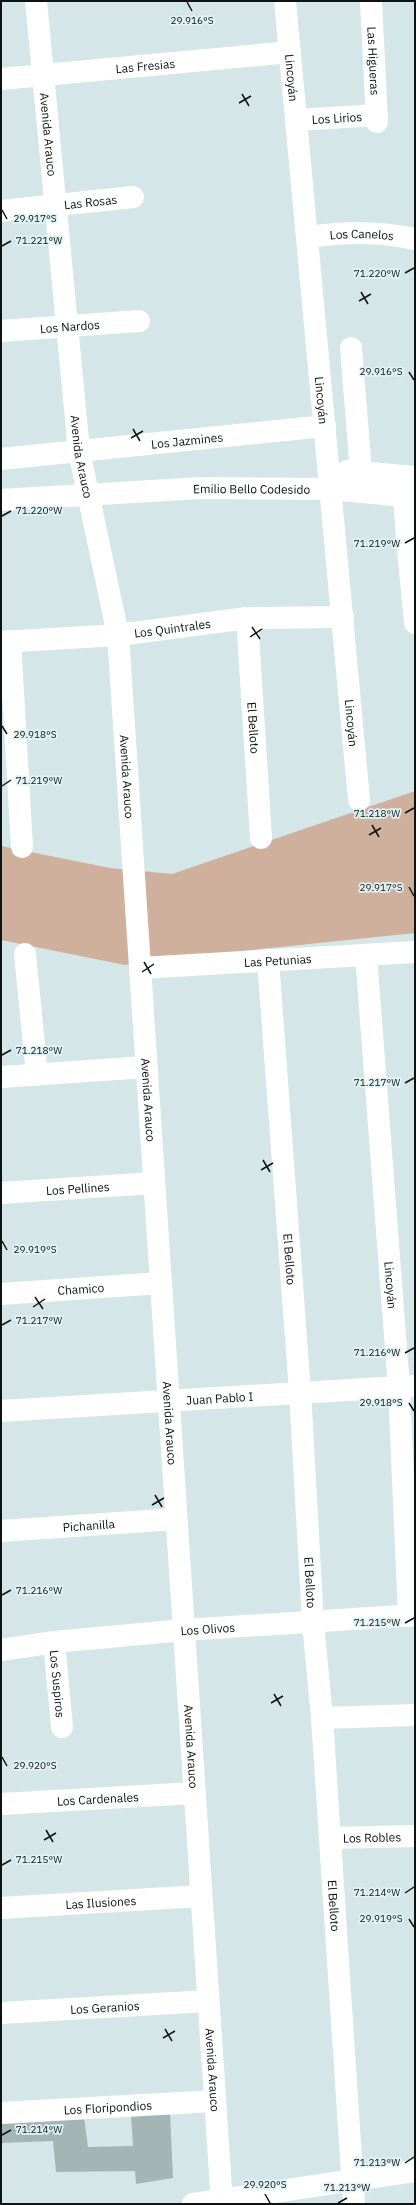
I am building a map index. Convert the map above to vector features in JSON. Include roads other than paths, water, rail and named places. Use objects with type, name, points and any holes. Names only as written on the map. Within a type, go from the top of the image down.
[{"type":"street","name":"Avenida Arauco","points":[[36,1],[79,451],[118,635],[222,2202]]},
{"type":"street","name":"Lincoyán","points":[[285,1],[308,236],[359,800]]},
{"type":"street","name":"Las Higueras","points":[[371,1],[377,118]]},
{"type":"street","name":"Las Fresias","points":[[1,79],[290,52]]},
{"type":"street","name":"Los Lirios","points":[[296,120],[377,118]]},
{"type":"street","name":"Las Rosas","points":[[1,211],[133,197]]},
{"type":"street","name":"Los Canelos","points":[[308,236],[351,232],[390,234],[415,239]]},
{"type":"street","name":"Los Nardos","points":[[1,331],[139,321]]},
{"type":"street","points":[[351,348],[360,472]]},
{"type":"street","name":"Los Jazmines","points":[[1,459],[325,426]]},
{"type":"street","points":[[330,480],[360,472],[415,477]]},
{"type":"street","name":"Emilio Bello Codesido","points":[[1,500],[330,480],[410,496]]},
{"type":"street","points":[[410,496],[415,623]]},
{"type":"street","name":"Los Quintrales","points":[[5,642],[118,635],[247,618],[343,617]]},
{"type":"street","name":"El Belloto","points":[[247,618],[261,838]]},
{"type":"street","points":[[5,642],[22,847]]},
{"type":"street","name":"Las Petunias","points":[[140,968],[415,952]]},
{"type":"street","points":[[25,954],[38,1075]]},
{"type":"street","name":"Lincoyán","points":[[366,955],[407,1387],[412,1615]]},
{"type":"street","name":"El Belloto","points":[[268,960],[300,1392],[313,1622],[322,1718],[354,2204]]},
{"type":"street","points":[[1,1077],[146,1067]]},
{"type":"street","name":"Los Pellines","points":[[1,1193],[154,1183]]},
{"type":"street","name":"Chamico","points":[[1,1294],[161,1283]]},
{"type":"street","name":"Juan Pablo I","points":[[1,1411],[300,1392],[407,1387]]},
{"type":"street","name":"Pichanilla","points":[[1,1531],[176,1519]]},
{"type":"street","name":"Los Olivos","points":[[1,1650],[54,1642],[184,1630],[412,1615]]},
{"type":"street","name":"Los Suspiros","points":[[54,1642],[62,1727]]},
{"type":"street","points":[[322,1718],[415,1715]]},
{"type":"street","name":"Los Cardenales","points":[[1,1804],[195,1793]]},
{"type":"street","name":"Los Robles","points":[[330,1838],[415,1836]]},
{"type":"street","name":"Las Ilusiones","points":[[1,1908],[201,1896]]},
{"type":"street","name":"Los Geranios","points":[[1,2013],[208,2001]]},
{"type":"street","name":"Los Floripondios","points":[[1,2113],[215,2101]]},
{"type":"street","points":[[193,2204],[222,2202],[415,2170]]}]
